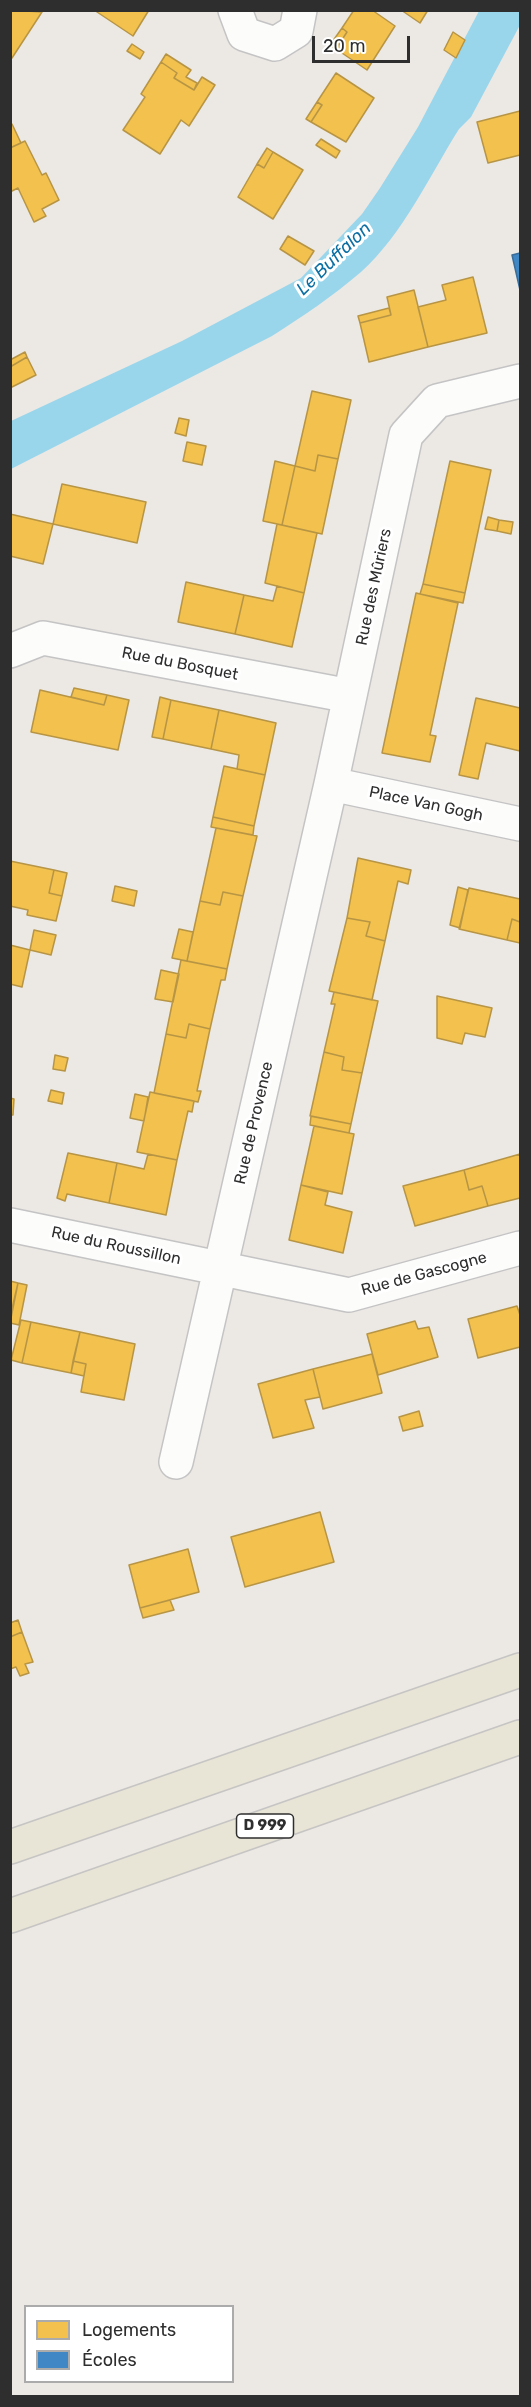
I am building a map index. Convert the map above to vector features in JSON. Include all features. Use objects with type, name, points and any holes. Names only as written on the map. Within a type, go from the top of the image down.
[{"type":"main road","points":[[10,1847],[520,1670]]},
{"type":"main road","name":"D 999","points":[[10,1916],[520,1737]]},
{"type":"street","points":[[235,10],[244,33],[275,44],[296,31],[300,10]]},
{"type":"street","name":"Rue des Mûriers","points":[[331,784],[406,435],[437,401],[520,381]]},
{"type":"street","name":"Rue du Bosquet","points":[[10,651],[43,638],[350,696]]},
{"type":"street","name":"Place Van Gogh","points":[[331,784],[520,824]]},
{"type":"street","name":"Rue de Provence","points":[[176,1462],[331,784]]},
{"type":"street","name":"Rue du Roussillon","points":[[10,1224],[221,1268]]},
{"type":"street","name":"Rue de Gascogne","points":[[221,1268],[349,1294],[520,1248]]},
{"type":"water","name":"Le Buffalon","points":[[479,11],[520,11],[520,25],[471,117],[459,129],[403,223],[361,272],[317,306],[272,336],[11,469],[11,421],[182,341],[301,278],[362,214],[380,188],[418,127]]},
{"type":"building: Logements","points":[[10,10],[42,12],[12,58],[10,57]]},
{"type":"building: Logements","points":[[94,10],[149,10],[133,36]]},
{"type":"building: Logements","points":[[354,10],[372,10],[395,26],[367,70],[336,49],[347,32],[342,28]]},
{"type":"building: Logements","points":[[401,10],[428,10],[420,23]]},
{"type":"building: Logements","points":[[342,28],[347,32],[336,49],[330,45]]},
{"type":"building: Logements","points":[[453,32],[465,40],[456,58],[444,50]]},
{"type":"building: Logements","points":[[132,44],[144,52],[140,59],[127,51]]},
{"type":"building: Logements","points":[[166,54],[191,70],[186,77],[197,83],[194,90],[174,78],[177,73],[161,62]]},
{"type":"building: Logements","points":[[161,62],[177,73],[174,78],[194,90],[202,77],[215,85],[189,126],[181,120],[160,154],[123,130],[145,97],[141,94]]},
{"type":"building: Logements","points":[[336,73],[374,98],[346,142],[311,122],[322,105],[317,102]]},
{"type":"building: Logements","points":[[317,102],[322,105],[311,122],[306,119]]},
{"type":"building: Logements","points":[[520,111],[520,155],[488,163],[477,122]]},
{"type":"building: Logements","points":[[12,124],[21,143],[10,148],[10,125]]},
{"type":"building: Logements","points":[[321,139],[340,151],[336,158],[316,145]]},
{"type":"building: Logements","points":[[25,141],[42,175],[46,173],[59,200],[42,209],[46,216],[34,222],[18,188],[10,192],[10,148]]},
{"type":"building: Logements","points":[[267,148],[273,152],[264,168],[257,164]]},
{"type":"building: Logements","points":[[273,152],[303,170],[273,219],[238,197],[257,164],[264,168]]},
{"type":"building: Logements","points":[[288,236],[314,251],[305,265],[280,249]]},
{"type":"building: Logements","points":[[473,277],[487,333],[428,347],[418,307],[446,300],[442,285]]},
{"type":"building: Logements","points":[[414,290],[428,347],[369,362],[360,323],[391,315],[387,297]]},
{"type":"building: Logements","points":[[389,308],[391,315],[360,323],[358,316]]},
{"type":"building: Logements","points":[[25,352],[27,357],[10,367],[10,360]]},
{"type":"building: Logements","points":[[27,357],[36,375],[10,388],[10,367]]},
{"type":"building: Logements","points":[[312,391],[351,400],[338,459],[318,455],[315,471],[295,466]]},
{"type":"building: Logements","points":[[179,418],[189,420],[186,436],[175,433]]},
{"type":"building: Logements","points":[[187,442],[206,446],[202,465],[183,461]]},
{"type":"building: Logements","points":[[318,455],[338,459],[322,534],[282,525],[295,466],[315,471]]},
{"type":"building: Logements","points":[[275,461],[295,466],[282,525],[263,521]]},
{"type":"building: Logements","points":[[450,461],[491,470],[465,593],[423,584]]},
{"type":"building: Logements","points":[[62,484],[146,502],[137,543],[53,524]]},
{"type":"building: Logements","points":[[10,514],[53,524],[43,564],[10,556]]},
{"type":"building: Logements","points":[[488,517],[499,520],[497,531],[485,529]]},
{"type":"building: Logements","points":[[499,520],[513,522],[511,534],[497,531]]},
{"type":"building: Logements","points":[[277,524],[317,533],[304,593],[265,583]]},
{"type":"building: Logements","points":[[186,582],[244,595],[235,634],[178,622]]},
{"type":"building: Logements","points":[[423,584],[465,593],[463,603],[420,594]]},
{"type":"building: Logements","points":[[277,586],[304,593],[292,647],[235,634],[244,595],[273,601]]},
{"type":"building: Logements","points":[[416,593],[458,603],[430,735],[436,736],[430,762],[382,753]]},
{"type":"building: Logements","points":[[74,688],[107,695],[104,705],[71,697]]},
{"type":"building: Logements","points":[[40,690],[104,705],[107,695],[129,700],[118,750],[31,732]]},
{"type":"building: Logements","points":[[160,697],[171,700],[163,739],[152,737]]},
{"type":"building: Logements","points":[[476,698],[520,708],[520,751],[486,743],[478,779],[459,775]]},
{"type":"building: Logements","points":[[171,700],[219,710],[211,749],[163,739]]},
{"type":"building: Logements","points":[[219,710],[276,723],[265,775],[237,769],[239,755],[211,749]]},
{"type":"building: Logements","points":[[224,766],[265,775],[254,826],[213,817]]},
{"type":"building: Logements","points":[[213,817],[254,826],[253,835],[211,827]]},
{"type":"building: Logements","points":[[216,828],[257,836],[243,896],[223,892],[220,905],[200,901]]},
{"type":"building: Logements","points":[[358,858],[411,870],[408,884],[398,881],[385,941],[366,936],[370,922],[347,918]]},
{"type":"building: Logements","points":[[10,861],[54,870],[49,893],[62,896],[56,921],[27,915],[28,910],[10,906]]},
{"type":"building: Logements","points":[[54,870],[67,873],[62,896],[49,893]]},
{"type":"building: Logements","points":[[115,886],[137,891],[134,906],[112,901]]},
{"type":"building: Logements","points":[[458,887],[468,890],[460,928],[450,925]]},
{"type":"building: Logements","points":[[469,888],[520,899],[520,922],[512,919],[507,940],[459,929]]},
{"type":"building: Logements","points":[[223,892],[243,896],[227,969],[187,961],[200,901],[220,905]]},
{"type":"building: Logements","points":[[347,918],[370,922],[366,936],[385,941],[372,1000],[329,991]]},
{"type":"building: Logements","points":[[512,919],[520,922],[520,943],[507,940]]},
{"type":"building: Logements","points":[[179,929],[193,932],[187,961],[172,958]]},
{"type":"building: Logements","points":[[34,930],[56,935],[51,955],[30,950]]},
{"type":"building: Logements","points":[[10,945],[30,950],[22,987],[10,984]]},
{"type":"building: Logements","points":[[181,960],[227,969],[225,980],[221,980],[210,1029],[189,1024],[186,1038],[166,1034]]},
{"type":"building: Logements","points":[[161,970],[179,974],[173,1002],[155,999]]},
{"type":"building: Logements","points":[[334,992],[378,1001],[362,1073],[342,1070],[344,1057],[324,1052],[335,1004],[331,1004]]},
{"type":"building: Logements","points":[[437,996],[492,1008],[485,1037],[465,1033],[462,1044],[437,1038]]},
{"type":"building: Logements","points":[[189,1024],[210,1029],[197,1091],[201,1091],[198,1102],[154,1093],[166,1034],[186,1038]]},
{"type":"building: Logements","points":[[324,1052],[344,1057],[342,1070],[362,1073],[351,1124],[310,1116]]},
{"type":"building: Logements","points":[[55,1055],[68,1058],[65,1071],[53,1069]]},
{"type":"building: Logements","points":[[51,1090],[64,1093],[62,1104],[48,1101]]},
{"type":"building: Logements","points":[[150,1092],[194,1101],[192,1112],[188,1111],[177,1160],[137,1152]]},
{"type":"building: Logements","points":[[135,1094],[148,1097],[144,1121],[130,1118]]},
{"type":"building: Logements","points":[[10,1098],[14,1099],[13,1115],[10,1115]]},
{"type":"building: Logements","points":[[311,1116],[351,1124],[349,1133],[310,1125]]},
{"type":"building: Logements","points":[[314,1126],[354,1134],[342,1194],[301,1185]]},
{"type":"building: Logements","points":[[68,1153],[117,1163],[109,1203],[67,1194],[65,1201],[57,1198]]},
{"type":"building: Logements","points":[[148,1154],[177,1160],[166,1215],[109,1203],[117,1163],[144,1169]]},
{"type":"building: Logements","points":[[520,1154],[520,1198],[488,1206],[482,1186],[469,1190],[464,1170]]},
{"type":"building: Logements","points":[[464,1170],[469,1190],[482,1186],[488,1206],[415,1226],[403,1186]]},
{"type":"building: Logements","points":[[301,1185],[328,1192],[325,1205],[352,1212],[343,1253],[289,1240]]},
{"type":"building: Logements","points":[[10,1281],[18,1283],[10,1317]]},
{"type":"building: Logements","points":[[18,1283],[27,1285],[19,1325],[10,1323]]},
{"type":"building: Logements","points":[[517,1306],[520,1315],[520,1347],[478,1358],[468,1319]]},
{"type":"building: Logements","points":[[21,1320],[31,1322],[22,1363],[11,1360]]},
{"type":"building: Logements","points":[[415,1321],[418,1329],[429,1327],[438,1357],[378,1375],[367,1334]]},
{"type":"building: Logements","points":[[31,1322],[80,1332],[71,1373],[22,1363]]},
{"type":"building: Logements","points":[[80,1332],[135,1344],[124,1400],[81,1392],[86,1364],[73,1361]]},
{"type":"building: Logements","points":[[372,1354],[382,1393],[323,1409],[313,1369]]},
{"type":"building: Logements","points":[[73,1361],[86,1364],[84,1376],[71,1373]]},
{"type":"building: Logements","points":[[313,1369],[320,1397],[305,1400],[314,1428],[273,1438],[258,1384]]},
{"type":"building: Logements","points":[[419,1411],[423,1426],[403,1431],[399,1417]]},
{"type":"building: Logements","points":[[320,1512],[334,1562],[245,1587],[231,1537]]},
{"type":"building: Logements","points":[[188,1549],[199,1592],[140,1608],[129,1565]]},
{"type":"building: Logements","points":[[170,1600],[174,1610],[143,1618],[140,1608]]},
{"type":"building: Logements","points":[[18,1620],[22,1632],[10,1637],[10,1623]]},
{"type":"building: Logements","points":[[22,1632],[33,1662],[25,1664],[29,1673],[20,1676],[16,1667],[10,1669],[10,1637]]},
{"type":"building: Écoles","points":[[520,253],[520,290],[512,255]]}]
